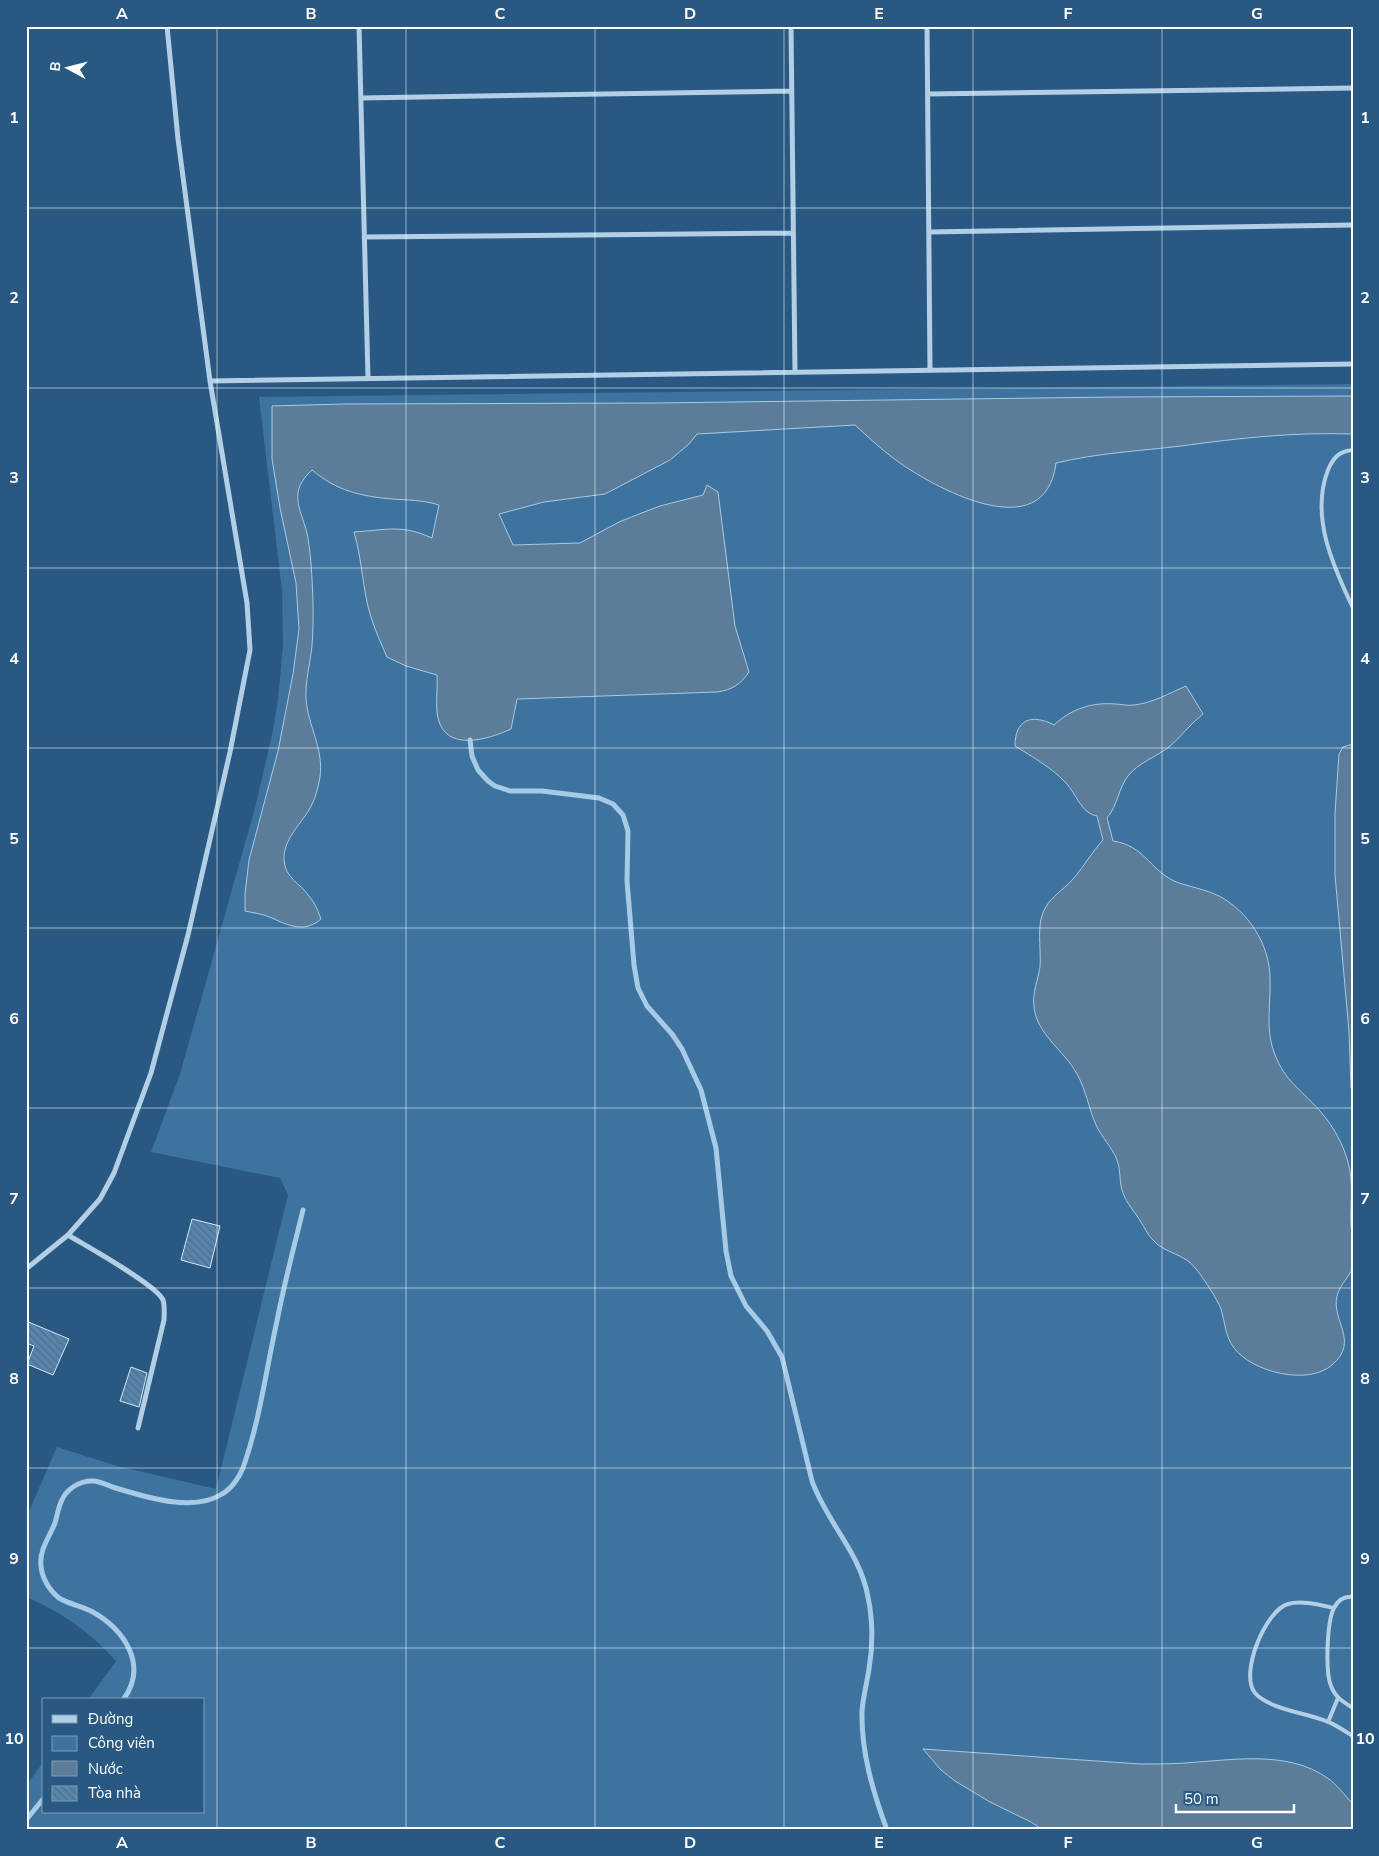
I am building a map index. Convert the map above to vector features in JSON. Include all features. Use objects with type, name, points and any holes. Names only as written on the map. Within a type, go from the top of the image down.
[{"type":"street","points":[[26,1269],[68,1235],[100,1199],[114,1173],[151,1073],[188,935],[230,752],[250,650],[247,603],[210,380],[178,139],[167,26]]},
{"type":"street","points":[[360,26],[368,378]]},
{"type":"street","points":[[791,26],[794,372]]},
{"type":"street","points":[[927,26],[930,370]]},
{"type":"street","points":[[928,94],[1353,88]]},
{"type":"street","points":[[361,98],[792,91]]},
{"type":"street","points":[[929,232],[1353,225]]},
{"type":"street","points":[[364,237],[793,233]]},
{"type":"street","points":[[210,380],[1353,364]]},
{"type":"street","points":[[68,1235],[129,1272],[158,1292],[164,1301],[164,1320],[138,1428]]},
{"type":"lane","points":[[1353,450],[1342,451],[1331,462],[1323,487],[1321,507],[1323,528],[1327,542],[1341,584],[1353,608]]},
{"type":"lane","points":[[1352,1595],[1341,1599],[1334,1608],[1329,1630],[1327,1666],[1330,1685],[1338,1698],[1353,1708]]},
{"type":"lane","points":[[1334,1608],[1296,1603],[1280,1607],[1271,1617],[1252,1658],[1249,1676],[1254,1690],[1266,1702],[1328,1722],[1353,1736]]},
{"type":"lane","points":[[1328,1722],[1338,1698]]},
{"type":"green space","points":[[1353,384],[1353,1830],[26,1830],[26,1786],[42,1764],[42,1814],[205,1814],[205,1698],[89,1698],[116,1661],[75,1624],[52,1609],[26,1597],[26,1518],[57,1447],[117,1466],[216,1489],[288,1195],[280,1178],[151,1152],[180,1074],[255,808],[278,700],[283,645],[282,590],[259,397]]},
{"type":"water","points":[[1353,396],[1353,434],[1309,434],[1246,438],[1103,455],[1056,463],[1047,489],[1031,503],[1010,507],[985,504],[933,483],[893,458],[855,425],[697,434],[689,444],[670,460],[605,494],[544,502],[499,514],[513,545],[580,543],[619,522],[639,514],[660,506],[703,495],[707,485],[718,492],[735,626],[749,672],[732,688],[717,692],[517,699],[511,729],[480,739],[469,740],[450,736],[443,729],[437,713],[437,675],[406,666],[387,657],[369,609],[354,532],[402,529],[432,538],[439,505],[421,501],[380,498],[359,494],[340,488],[312,470],[300,485],[298,500],[309,544],[313,605],[313,636],[306,699],[321,767],[316,794],[305,816],[289,839],[284,853],[284,860],[290,876],[311,899],[321,919],[309,926],[297,927],[245,911],[249,860],[278,751],[293,674],[299,629],[296,583],[272,459],[272,406]]},
{"type":"water","points":[[1186,686],[1203,714],[1169,747],[1132,771],[1122,786],[1114,808],[1107,818],[1113,841],[1140,852],[1165,876],[1174,881],[1219,896],[1240,911],[1256,931],[1262,942],[1269,966],[1269,1029],[1276,1058],[1286,1075],[1330,1124],[1346,1155],[1351,1178],[1351,1225],[1354,1256],[1352,1270],[1340,1288],[1336,1305],[1343,1331],[1344,1348],[1332,1365],[1322,1371],[1309,1375],[1281,1373],[1254,1364],[1242,1356],[1231,1343],[1221,1309],[1199,1273],[1186,1260],[1162,1248],[1149,1235],[1125,1197],[1117,1160],[1096,1125],[1077,1074],[1072,1065],[1045,1034],[1036,1017],[1034,1007],[1034,992],[1040,967],[1040,931],[1043,912],[1050,901],[1074,878],[1103,840],[1097,816],[1083,807],[1066,783],[1055,772],[1015,746],[1018,730],[1026,721],[1046,721],[1054,725],[1067,715],[1082,708],[1098,704],[1141,704]]},
{"type":"water","points":[[1353,744],[1353,1092],[1351,1088],[1349,1031],[1335,875],[1335,813],[1339,754],[1343,747]]},
{"type":"water","points":[[923,1749],[1140,1764],[1176,1764],[1247,1759],[1280,1760],[1312,1769],[1334,1783],[1353,1804],[1353,1830],[1043,1830],[955,1781],[941,1770]]},
{"type":"building","points":[[192,1219],[220,1226],[210,1268],[181,1260]]},
{"type":"building","points":[[26,1321],[69,1339],[53,1375],[27,1364],[34,1346],[26,1343]]},
{"type":"building","points":[[131,1367],[147,1373],[139,1407],[120,1401]]},
{"type":"waterway","points":[[470,740],[472,756],[478,770],[495,786],[510,791],[542,791],[599,798],[613,804],[623,815],[628,831],[627,881],[634,965],[638,988],[647,1006],[672,1034],[682,1049],[701,1090],[716,1148],[726,1251],[731,1276],[746,1306],[767,1331],[782,1357],[812,1481],[826,1511],[851,1552],[864,1581],[870,1606],[872,1642],[863,1700],[862,1726],[866,1757],[877,1801],[887,1830]]},
{"type":"waterway","points":[[124,1698],[134,1674],[133,1661],[129,1649],[114,1628],[103,1619],[91,1611],[59,1598],[52,1591],[44,1579],[42,1570],[43,1549],[55,1523],[63,1497],[74,1486],[84,1482],[97,1482],[144,1496],[185,1503],[211,1499],[225,1492],[234,1483],[243,1468],[254,1432],[283,1293],[303,1210]]},
{"type":"waterway","points":[[26,1820],[42,1800]]}]
